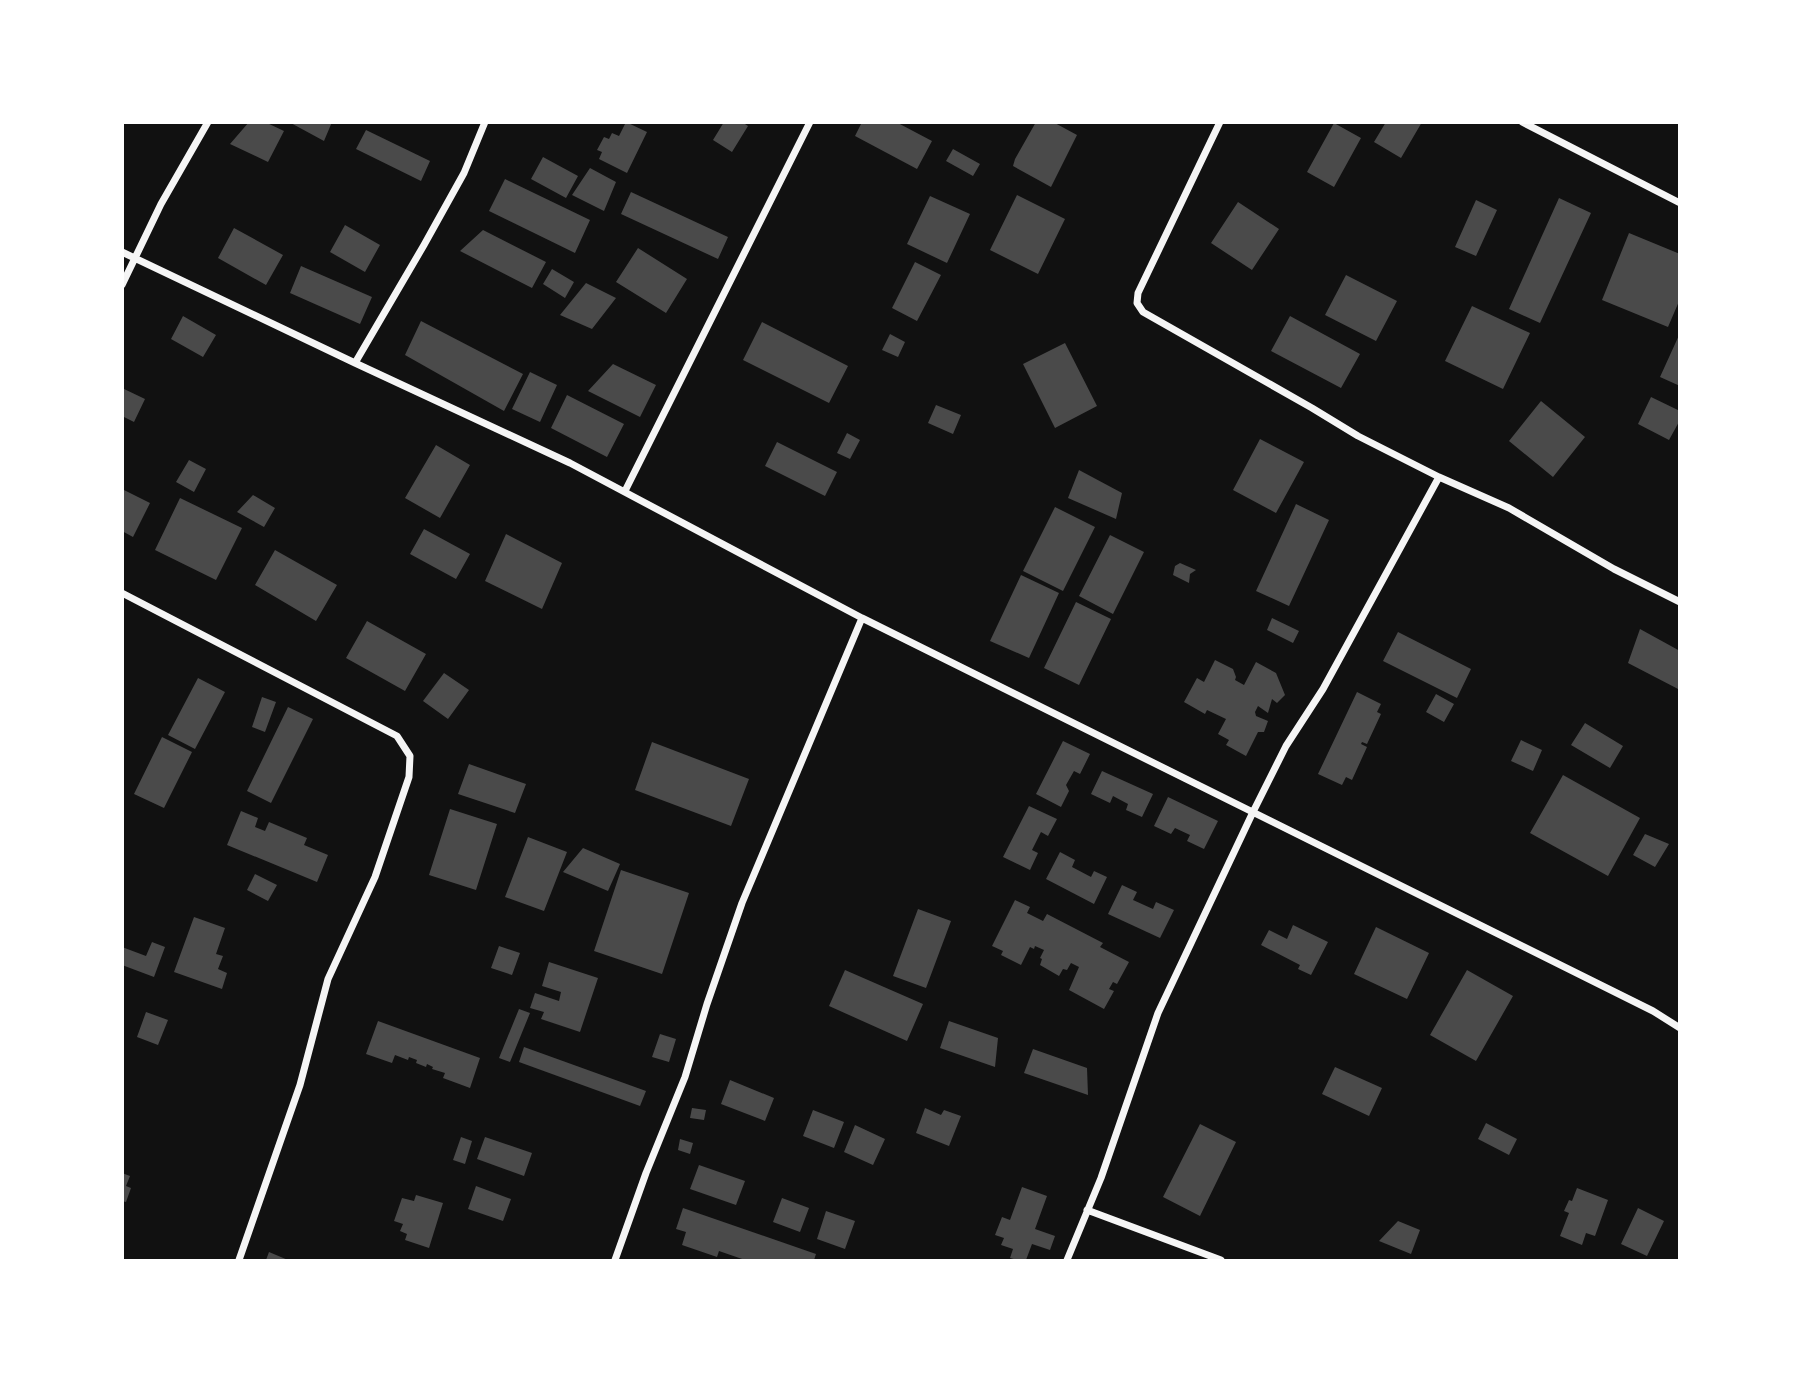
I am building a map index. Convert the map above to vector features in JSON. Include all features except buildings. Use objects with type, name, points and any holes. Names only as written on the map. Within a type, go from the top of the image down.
[{"type":"street","points":[[122,285],[161,204],[208,122]]},
{"type":"street","points":[[355,363],[464,173],[485,122]]},
{"type":"street","points":[[625,491],[810,122]]},
{"type":"street","points":[[1220,122],[1138,293],[1138,303],[1143,312],[1358,436],[1438,477],[1509,508],[1614,569],[1679,602]]},
{"type":"street","points":[[1522,122],[1679,203]]},
{"type":"street","points":[[122,252],[559,457],[862,618],[1653,1011],[1679,1028]]},
{"type":"street","points":[[1067,1261],[1101,1178],[1158,1013],[1252,812],[1286,746],[1323,690],[1438,477]]},
{"type":"street","points":[[122,593],[397,736],[410,757],[409,777],[375,877],[328,979],[300,1085],[239,1261]]},
{"type":"street","points":[[615,1261],[646,1173],[685,1077],[742,903],[862,618]]},
{"type":"street","points":[[1087,1210],[1221,1261]]}]
